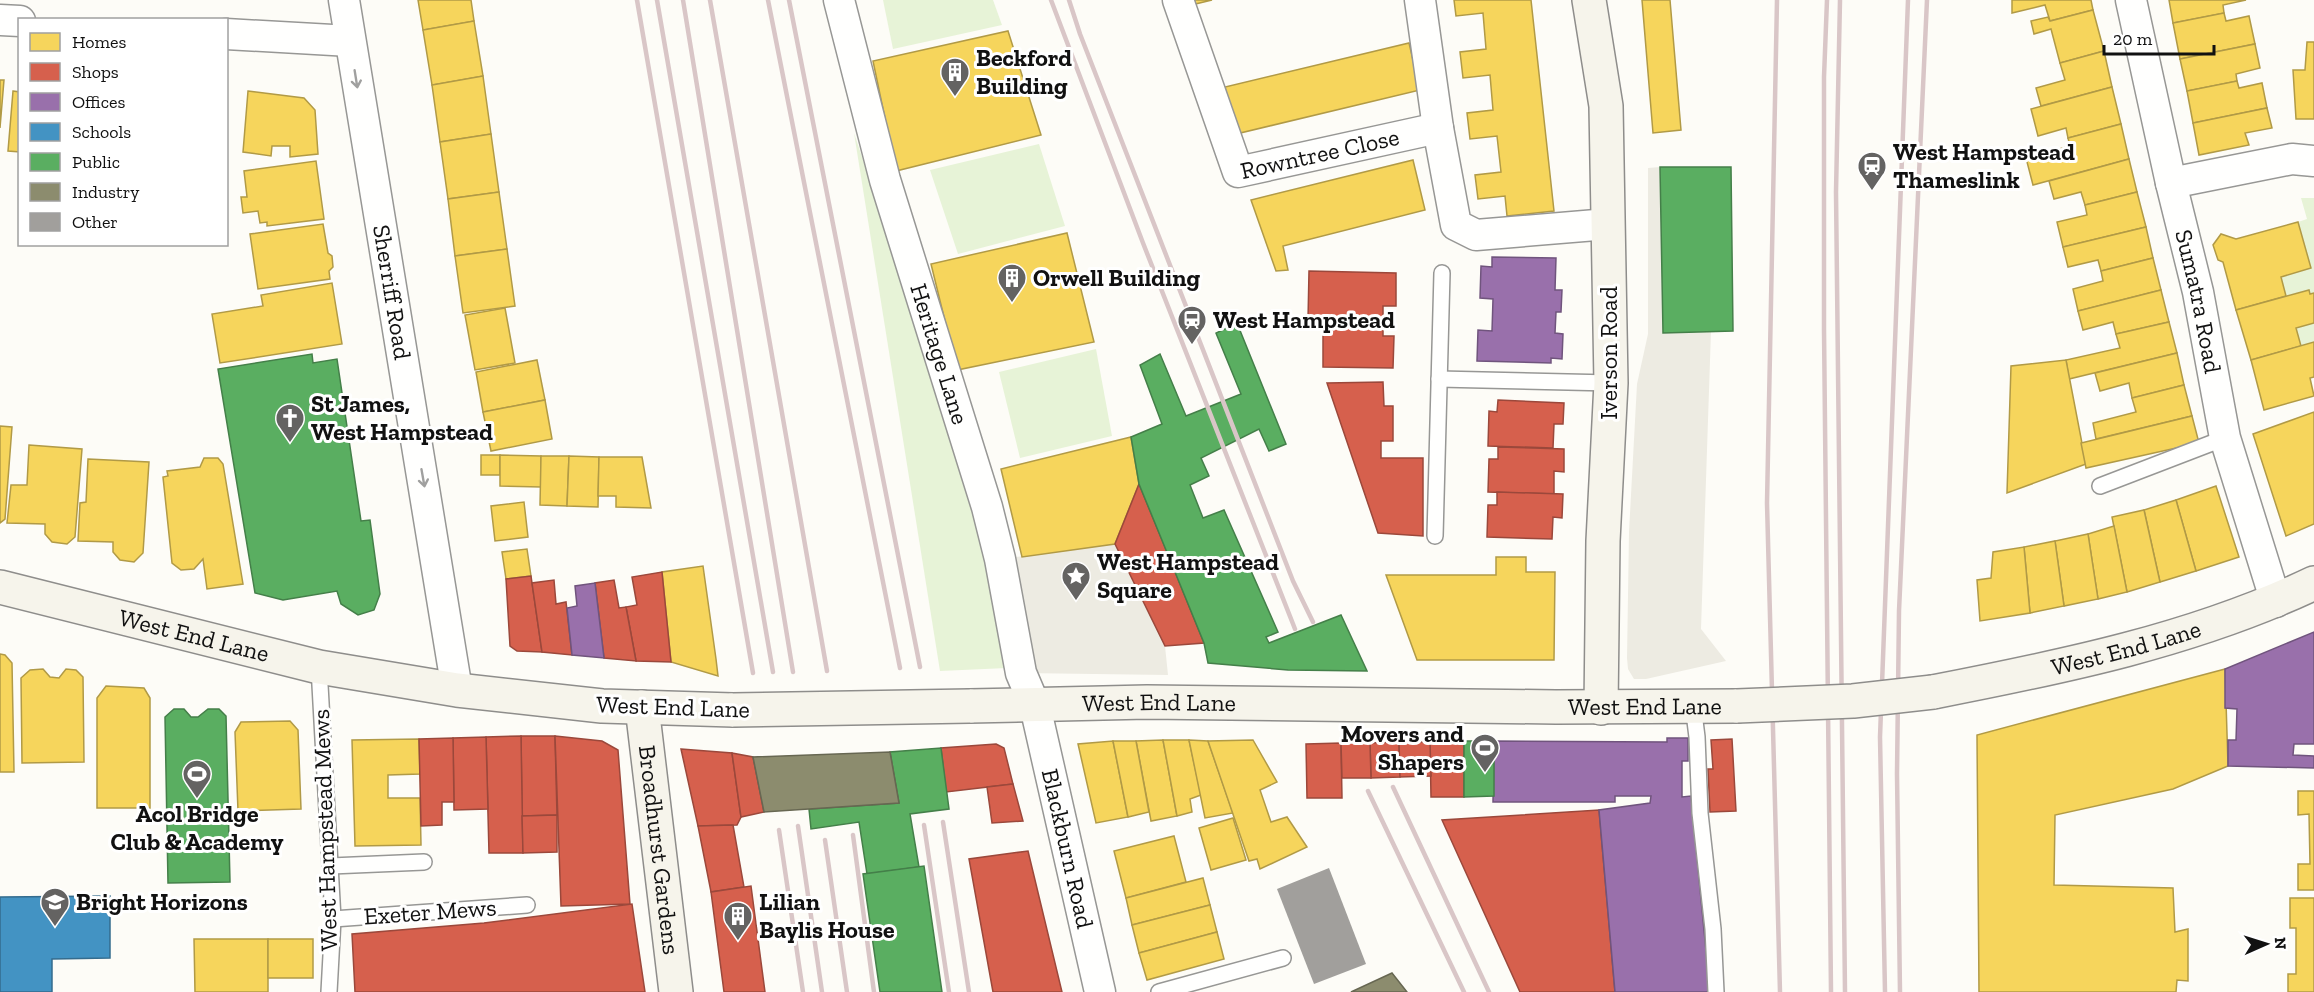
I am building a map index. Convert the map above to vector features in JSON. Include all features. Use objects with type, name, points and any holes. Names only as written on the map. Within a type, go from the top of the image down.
[{"type":"main road","name":"Iverson Road","points":[[1589,0],[1606,106],[1611,383],[1604,541],[1601,708]]},
{"type":"main road","name":"West End Lane","points":[[0,587],[319,667],[457,690],[602,706],[733,710],[1035,706],[1147,702],[1601,708],[1853,701],[1933,692],[2059,668],[2136,648],[2276,602],[2314,583]]},
{"type":"main road","name":"Broadhurst Gardens","points":[[642,707],[676,992]]},
{"type":"street","name":"Sherriff Road","points":[[344,0],[457,690]]},
{"type":"street","name":"Heritage Lane","points":[[839,0],[885,180],[987,507],[1000,559],[1021,673],[1035,706]]},
{"type":"street","name":"Rowntree Close","points":[[1178,0],[1238,172],[1438,128]]},
{"type":"street","points":[[1420,0],[1438,128],[1456,225],[1476,235],[1608,224]]},
{"type":"street","name":"Sumatra Road","points":[[2131,0],[2171,183],[2198,292],[2225,438],[2276,602]]},
{"type":"street","points":[[0,20],[18,21]]},
{"type":"street","points":[[228,34],[350,41]]},
{"type":"street","points":[[2171,183],[2292,159],[2314,161]]},
{"type":"street","name":"Blackburn Road","points":[[1035,706],[1100,992]]},
{"type":"lane","points":[[1435,536],[1442,273]]},
{"type":"lane","points":[[1439,379],[1611,383]]},
{"type":"lane","points":[[2100,486],[2225,438]]},
{"type":"lane","name":"West Hampstead Mews","points":[[319,667],[333,919],[329,992]]},
{"type":"lane","points":[[1688,707],[1695,721],[1697,737],[1700,813],[1713,929],[1716,992]]},
{"type":"lane","points":[[331,866],[423,862]]},
{"type":"lane","name":"Exeter Mews","points":[[333,919],[527,906]]},
{"type":"lane","points":[[1159,992],[1283,958]]},
{"type":"green space","points":[[883,0],[993,0],[1002,25],[893,49]]},
{"type":"green space","points":[[854,133],[921,334],[986,558],[1007,668],[940,671]]},
{"type":"green space","points":[[1039,144],[1065,226],[958,254],[930,170]]},
{"type":"green space","points":[[2301,198],[2314,198],[2314,293],[2310,294],[2308,290],[2286,296],[2281,277],[2311,268],[2298,222],[2307,219]]},
{"type":"green space","points":[[2314,323],[2314,342],[2301,346],[2296,328]]},
{"type":"green space","points":[[1096,349],[1112,436],[1020,458],[999,372]]},
{"type":"shaded area","points":[[1660,167],[1663,333],[1711,331],[1701,629],[1726,661],[1646,679],[1634,679],[1628,669],[1627,658],[1629,532],[1637,384],[1648,334],[1648,168]]},
{"type":"shaded area","name":"West Hampstead Square","points":[[1115,544],[1165,646],[1168,675],[1021,673],[1000,559]]},
{"type":"building: Homes","points":[[418,0],[471,0],[474,21],[423,30]]},
{"type":"building: Homes","points":[[1185,0],[1212,0],[1187,6]]},
{"type":"building: Homes","points":[[1454,0],[1531,0],[1554,211],[1507,216],[1505,196],[1478,199],[1475,175],[1501,172],[1497,136],[1470,139],[1467,113],[1493,110],[1490,75],[1463,78],[1460,52],[1486,49],[1483,13],[1456,16]]},
{"type":"building: Homes","points":[[1642,0],[1670,0],[1681,130],[1653,133]]},
{"type":"building: Homes","points":[[2012,0],[2091,0],[2093,10],[2050,21],[2045,5],[2012,13]]},
{"type":"building: Homes","points":[[2169,0],[2246,0],[2223,5],[2224,13],[2173,23]]},
{"type":"building: Homes","points":[[2093,10],[2104,51],[2060,63],[2051,29],[2034,34],[2031,21],[2048,17],[2050,21]]},
{"type":"building: Homes","points":[[2224,13],[2226,21],[2249,16],[2255,44],[2180,59],[2173,23]]},
{"type":"building: Homes","points":[[474,21],[483,76],[432,85],[423,30]]},
{"type":"building: Homes","name":"Beckford Building","points":[[1008,31],[1041,135],[896,171],[873,61]]},
{"type":"building: Homes","points":[[2307,42],[2314,42],[2314,119],[2296,119],[2293,70],[2305,70]]},
{"type":"building: Homes","points":[[1409,43],[1420,90],[1236,134],[1225,87]]},
{"type":"building: Homes","points":[[2255,44],[2260,68],[2236,74],[2237,81],[2187,91],[2180,59]]},
{"type":"building: Homes","points":[[2104,51],[2112,87],[2041,106],[2036,88],[2065,80],[2060,63]]},
{"type":"building: Homes","points":[[483,76],[491,134],[440,142],[432,85]]},
{"type":"building: Homes","points":[[0,80],[4,80],[0,128]]},
{"type":"building: Homes","points":[[2237,81],[2239,88],[2262,83],[2267,108],[2193,123],[2187,91]]},
{"type":"building: Homes","points":[[2112,87],[2121,124],[2068,138],[2066,128],[2038,136],[2031,109]]},
{"type":"building: Homes","points":[[13,91],[18,92],[18,152],[8,151]]},
{"type":"building: Homes","points":[[248,91],[304,98],[315,110],[318,154],[290,157],[290,146],[272,146],[271,156],[243,152]]},
{"type":"building: Homes","points":[[2267,108],[2272,128],[2245,133],[2249,145],[2199,155],[2193,123]]},
{"type":"building: Homes","points":[[2121,124],[2129,159],[2033,185],[2026,158],[2070,146],[2068,138]]},
{"type":"building: Homes","points":[[491,134],[499,192],[448,199],[440,142]]},
{"type":"building: Homes","points":[[2129,159],[2137,192],[2085,205],[2081,192],[2054,199],[2049,181]]},
{"type":"building: Homes","points":[[1413,160],[1425,210],[1283,246],[1288,270],[1276,271],[1251,200]]},
{"type":"building: Homes","points":[[316,161],[324,219],[267,226],[267,222],[260,223],[258,211],[243,213],[241,197],[247,197],[244,171]]},
{"type":"building: Homes","points":[[499,192],[507,249],[455,256],[448,199]]},
{"type":"building: Homes","points":[[2137,192],[2146,227],[2063,247],[2057,222],[2087,215],[2085,205]]},
{"type":"building: Homes","points":[[2298,222],[2311,268],[2281,277],[2286,296],[2236,310],[2223,262],[2218,260],[2213,245],[2221,234],[2236,239]]},
{"type":"building: Homes","points":[[323,224],[328,253],[332,256],[333,267],[329,271],[330,279],[258,289],[250,234]]},
{"type":"building: Homes","points":[[2146,227],[2153,258],[2101,271],[2098,260],[2068,267],[2063,247]]},
{"type":"building: Homes","name":"Orwell Building","points":[[1067,233],[1094,342],[957,370],[931,264]]},
{"type":"building: Homes","points":[[507,249],[515,306],[463,313],[455,256]]},
{"type":"building: Homes","points":[[2153,258],[2161,290],[2078,311],[2073,289],[2103,281],[2101,271]]},
{"type":"building: Homes","points":[[332,283],[342,344],[220,363],[212,314],[263,306],[261,295]]},
{"type":"building: Homes","points":[[2161,290],[2169,322],[2116,334],[2113,322],[2083,330],[2078,311]]},
{"type":"building: Homes","points":[[2309,290],[2310,294],[2314,293],[2314,323],[2296,328],[2301,346],[2251,360],[2236,310]]},
{"type":"building: Homes","points":[[505,308],[515,363],[475,370],[465,315]]},
{"type":"building: Homes","points":[[2169,322],[2177,353],[2069,379],[2066,360],[2120,348],[2116,334]]},
{"type":"building: Homes","points":[[2314,342],[2314,377],[2310,378],[2314,396],[2264,410],[2251,360]]},
{"type":"building: Homes","points":[[2177,353],[2184,385],[2132,398],[2129,383],[2100,391],[2095,373]]},
{"type":"building: Homes","points":[[537,360],[545,400],[483,412],[476,372]]},
{"type":"building: Homes","points":[[2066,360],[2086,464],[2007,493],[2011,366]]},
{"type":"building: Homes","points":[[2184,385],[2192,416],[2096,439],[2093,423],[2136,412],[2132,398]]},
{"type":"building: Homes","points":[[545,400],[552,439],[491,451],[483,412]]},
{"type":"building: Homes","points":[[2314,412],[2314,524],[2286,536],[2253,434]]},
{"type":"building: Homes","points":[[2192,416],[2199,443],[2086,468],[2081,443]]},
{"type":"building: Homes","points":[[0,426],[12,427],[5,519],[0,523]]},
{"type":"building: Homes","points":[[1131,437],[1139,484],[1115,544],[1022,557],[1001,469]]},
{"type":"building: Homes","points":[[29,445],[82,449],[75,537],[67,544],[52,542],[45,534],[45,524],[7,523],[11,485],[27,485]]},
{"type":"building: Homes","points":[[481,455],[500,455],[500,475],[481,475]]},
{"type":"building: Homes","points":[[500,455],[541,456],[541,487],[500,486]]},
{"type":"building: Homes","points":[[541,456],[569,456],[567,506],[540,505]]},
{"type":"building: Homes","points":[[569,456],[599,457],[598,507],[567,506]]},
{"type":"building: Homes","points":[[599,457],[642,457],[651,508],[616,507],[616,496],[598,496]]},
{"type":"building: Homes","points":[[204,458],[218,458],[223,464],[243,584],[207,589],[203,559],[194,569],[181,570],[172,563],[163,477],[168,476],[167,471],[200,467]]},
{"type":"building: Homes","points":[[88,459],[149,462],[143,553],[134,562],[120,560],[113,552],[113,542],[78,541],[80,503],[86,502]]},
{"type":"building: Homes","points":[[2216,486],[2239,557],[2196,571],[2176,500]]},
{"type":"building: Homes","points":[[2176,500],[2196,571],[2160,582],[2144,510]]},
{"type":"building: Homes","points":[[524,502],[528,537],[495,541],[491,506]]},
{"type":"building: Homes","points":[[2144,510],[2160,582],[2127,592],[2112,517]]},
{"type":"building: Homes","points":[[2114,526],[2127,592],[2098,599],[2088,534]]},
{"type":"building: Homes","points":[[2088,534],[2098,599],[2064,606],[2055,541]]},
{"type":"building: Homes","points":[[2055,541],[2064,606],[2030,613],[2024,547]]},
{"type":"building: Homes","points":[[2024,547],[2030,613],[1980,621],[1977,580],[1991,578],[1993,552]]},
{"type":"building: Homes","points":[[527,549],[531,576],[506,579],[502,552]]},
{"type":"building: Homes","points":[[1496,557],[1526,557],[1526,572],[1555,572],[1554,660],[1417,660],[1386,575],[1496,575]]},
{"type":"building: Homes","points":[[703,566],[718,676],[671,662],[662,572]]},
{"type":"building: Homes","points":[[0,654],[5,655],[12,663],[14,772],[0,772]]},
{"type":"building: Homes","points":[[43,669],[50,677],[59,678],[66,669],[76,670],[83,677],[84,762],[22,763],[21,678],[30,670]]},
{"type":"building: Homes","points":[[2225,669],[2228,766],[2173,789],[2055,815],[2054,885],[2173,888],[2175,932],[2188,929],[2188,981],[2177,980],[2176,992],[1979,992],[1977,735]]},
{"type":"building: Homes","points":[[106,686],[144,688],[150,698],[150,808],[97,808],[97,698]]},
{"type":"building: Homes","points":[[290,721],[298,730],[301,809],[238,811],[235,732],[241,722]]},
{"type":"building: Homes","points":[[419,739],[420,774],[388,775],[388,798],[420,798],[421,845],[355,846],[352,740]]},
{"type":"building: Homes","points":[[1163,740],[1177,816],[1151,821],[1136,741]]},
{"type":"building: Homes","points":[[1163,740],[1189,740],[1201,795],[1190,799],[1192,812],[1177,816]]},
{"type":"building: Homes","points":[[1189,740],[1208,741],[1233,813],[1205,818]]},
{"type":"building: Homes","points":[[1253,740],[1277,782],[1260,790],[1271,822],[1287,817],[1307,847],[1260,869],[1257,859],[1249,861],[1208,741]]},
{"type":"building: Homes","points":[[1113,741],[1128,817],[1096,823],[1078,744]]},
{"type":"building: Homes","points":[[1113,741],[1136,741],[1149,812],[1128,817]]},
{"type":"building: Homes","points":[[2298,791],[2314,791],[2314,890],[2298,890],[2298,864],[2310,864],[2309,814],[2298,815]]},
{"type":"building: Homes","points":[[1233,818],[1246,860],[1211,870],[1199,828]]},
{"type":"building: Homes","points":[[1174,836],[1186,882],[1126,898],[1114,851]]},
{"type":"building: Homes","points":[[1203,878],[1210,905],[1132,925],[1126,898]]},
{"type":"building: Homes","points":[[2290,898],[2314,898],[2314,992],[2288,992],[2288,974],[2296,974],[2296,928],[2290,928]]},
{"type":"building: Homes","points":[[1210,905],[1217,932],[1139,953],[1132,925]]},
{"type":"building: Homes","points":[[1217,932],[1224,959],[1147,980],[1139,953]]},
{"type":"building: Homes","points":[[194,939],[268,939],[268,992],[195,992]]},
{"type":"building: Homes","points":[[268,939],[313,939],[313,978],[268,978]]},
{"type":"building: Shops","points":[[1309,271],[1396,273],[1396,306],[1383,306],[1383,336],[1394,336],[1393,368],[1323,367],[1323,321],[1308,320]]},
{"type":"building: Shops","points":[[1383,382],[1384,406],[1393,406],[1393,441],[1381,441],[1381,458],[1423,458],[1423,536],[1378,533],[1327,383]]},
{"type":"building: Shops","points":[[1498,400],[1564,403],[1563,424],[1554,424],[1553,448],[1488,446],[1489,411],[1497,412]]},
{"type":"building: Shops","points":[[1498,447],[1564,449],[1564,472],[1554,471],[1554,494],[1488,492],[1489,459],[1498,459]]},
{"type":"building: Shops","points":[[1139,484],[1204,643],[1165,646],[1115,544]]},
{"type":"building: Shops","points":[[1497,492],[1563,494],[1562,518],[1553,517],[1552,539],[1487,537],[1488,505],[1497,505]]},
{"type":"building: Shops","points":[[662,572],[671,662],[636,661],[626,607],[637,605],[632,577]]},
{"type":"building: Shops","points":[[531,576],[542,652],[517,651],[510,646],[506,579]]},
{"type":"building: Shops","points":[[554,580],[556,604],[566,602],[572,655],[542,652],[532,583]]},
{"type":"building: Shops","points":[[614,580],[619,608],[626,607],[636,661],[604,658],[595,583]]},
{"type":"building: Shops","points":[[521,736],[555,736],[557,815],[522,816]]},
{"type":"building: Shops","points":[[521,736],[523,853],[489,853],[486,737]]},
{"type":"building: Shops","points":[[555,736],[602,741],[618,750],[630,904],[561,906]]},
{"type":"building: Shops","points":[[486,737],[488,809],[454,810],[453,738]]},
{"type":"building: Shops","points":[[453,738],[454,802],[442,802],[442,825],[421,826],[419,739]]},
{"type":"building: Shops","points":[[1732,739],[1736,811],[1710,812],[1708,769],[1713,769],[1711,740]]},
{"type":"building: Shops","points":[[1464,741],[1464,797],[1431,797],[1430,742]]},
{"type":"building: Shops","points":[[1399,742],[1400,777],[1371,778],[1370,743]]},
{"type":"building: Shops","points":[[1399,742],[1430,742],[1431,776],[1400,777]]},
{"type":"building: Shops","points":[[1341,743],[1342,798],[1307,798],[1306,744]]},
{"type":"building: Shops","points":[[1341,743],[1370,743],[1371,778],[1342,778]]},
{"type":"building: Shops","points":[[996,744],[1004,748],[1013,784],[946,792],[941,748]]},
{"type":"building: Shops","points":[[681,749],[732,753],[741,817],[737,825],[698,826]]},
{"type":"building: Shops","points":[[732,753],[753,757],[764,812],[741,817]]},
{"type":"building: Shops","points":[[1013,784],[1023,821],[992,823],[987,787]]},
{"type":"building: Shops","points":[[1599,810],[1615,992],[1520,992],[1442,820]]},
{"type":"building: Shops","points":[[557,815],[557,852],[523,853],[522,816]]},
{"type":"building: Shops","points":[[733,825],[744,887],[711,892],[698,826]]},
{"type":"building: Shops","points":[[1028,851],[1062,992],[993,992],[969,859]]},
{"type":"building: Shops","name":"Lilian Baylis House","points":[[751,886],[765,992],[724,992],[711,892]]},
{"type":"building: Shops","points":[[632,904],[645,992],[355,992],[352,934],[484,923]]},
{"type":"building: Offices","points":[[1492,257],[1556,258],[1555,290],[1562,290],[1561,312],[1556,312],[1555,333],[1563,334],[1562,359],[1551,358],[1551,363],[1477,361],[1478,330],[1492,331],[1493,299],[1480,298],[1481,266],[1492,267]]},
{"type":"building: Offices","points":[[595,583],[604,658],[572,655],[567,608],[577,606],[575,586]]},
{"type":"building: Offices","points":[[2314,632],[2314,744],[2294,744],[2293,755],[2314,756],[2314,768],[2228,766],[2228,740],[2236,740],[2237,709],[2225,708],[2225,669]]},
{"type":"building: Offices","points":[[1667,738],[1688,738],[1688,761],[1682,761],[1682,797],[1691,796],[1710,992],[1615,992],[1599,810],[1650,803],[1651,796],[1615,796],[1615,802],[1493,802],[1494,741],[1667,742]]},
{"type":"building: Schools","name":"Bright Horizons","points":[[110,896],[110,958],[52,959],[52,992],[0,992],[0,897]]},
{"type":"building: Public","points":[[1660,167],[1731,167],[1733,331],[1663,333]]},
{"type":"building: Public","points":[[1237,323],[1286,444],[1269,451],[1259,429],[1201,458],[1209,476],[1190,485],[1203,518],[1224,510],[1278,632],[1266,637],[1269,643],[1341,615],[1367,671],[1288,670],[1208,663],[1204,643],[1139,484],[1131,437],[1162,424],[1140,365],[1160,354],[1186,416],[1241,394],[1216,333]]},
{"type":"building: Public","name":"St James, West Hampstead","points":[[312,354],[313,363],[337,359],[361,521],[370,520],[380,594],[374,610],[358,615],[341,604],[337,591],[283,600],[255,593],[218,369]]},
{"type":"building: Public","name":"Acol Bridge Club & Academy","points":[[174,709],[184,709],[191,717],[198,717],[208,709],[219,709],[226,716],[230,882],[168,883],[165,717]]},
{"type":"building: Public","points":[[1464,741],[1494,741],[1494,796],[1464,797]]},
{"type":"building: Public","points":[[941,748],[949,809],[910,814],[919,867],[867,874],[859,822],[811,829],[809,809],[899,803],[890,752]]},
{"type":"building: Public","points":[[924,866],[942,992],[880,992],[863,874]]},
{"type":"building: Industry","points":[[890,752],[899,803],[764,812],[753,757]]},
{"type":"building: Industry","points":[[1392,973],[1407,992],[1351,992]]},
{"type":"building: Other","points":[[1329,868],[1366,964],[1314,984],[1277,889]]},
{"type":"railway","points":[[637,0],[753,673]]},
{"type":"railway","points":[[657,0],[773,672]]},
{"type":"railway","points":[[683,0],[793,672]]},
{"type":"railway","points":[[710,0],[827,671]]},
{"type":"railway","points":[[768,0],[900,668]]},
{"type":"railway","points":[[789,0],[920,667]]},
{"type":"railway","points":[[1051,0],[1143,243],[1295,629]]},
{"type":"railway","points":[[1069,0],[1080,34],[1293,581],[1313,622]]},
{"type":"railway","points":[[1777,0],[1767,503],[1780,992]]},
{"type":"railway","points":[[1827,0],[1824,77],[1824,329],[1831,992]]},
{"type":"railway","points":[[1840,0],[1836,192],[1845,992]]},
{"type":"railway","points":[[1885,992],[1880,737],[1908,0]]},
{"type":"railway","points":[[1900,992],[1897,774],[1899,611],[1927,0]]},
{"type":"railway","points":[[1393,787],[1489,992]]},
{"type":"railway","points":[[1368,791],[1464,992]]},
{"type":"railway","points":[[943,822],[969,992]]},
{"type":"railway","points":[[924,825],[949,992]]},
{"type":"railway","points":[[798,826],[822,992]]},
{"type":"railway","points":[[779,830],[803,992]]},
{"type":"railway","points":[[853,835],[874,992]]},
{"type":"railway","points":[[825,840],[847,992]]},
{"type":"place","name":"Beckford Building","points":[[955,98]]},
{"type":"place","name":"West Hampstead Thameslink","points":[[1872,192]]},
{"type":"place","name":"Orwell Building","points":[[1012,304]]},
{"type":"place","name":"West Hampstead","points":[[1192,346]]},
{"type":"place","name":"St James, West Hampstead","points":[[290,444]]},
{"type":"place","name":"West Hampstead Square","points":[[1076,602]]},
{"type":"place","name":"Movers and Shapers","points":[[1485,774]]},
{"type":"place","name":"Acol Bridge Club & Academy","points":[[197,800]]},
{"type":"place","name":"Bright Horizons","points":[[55,928]]},
{"type":"place","name":"Lilian Baylis House","points":[[738,942]]}]
